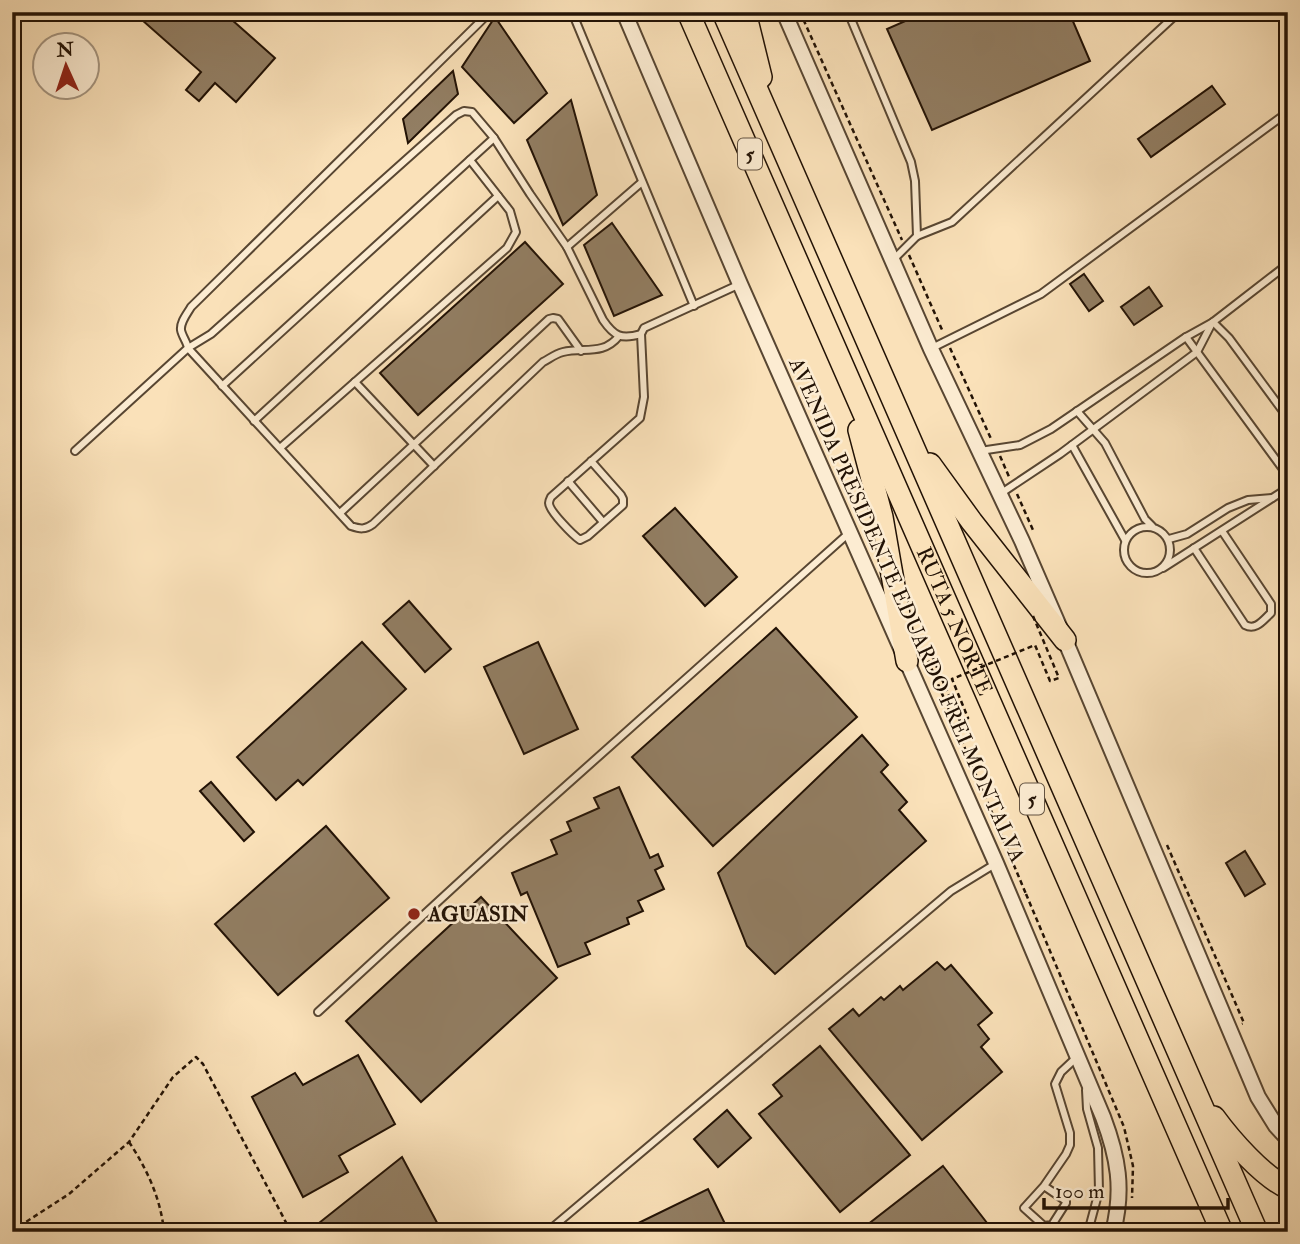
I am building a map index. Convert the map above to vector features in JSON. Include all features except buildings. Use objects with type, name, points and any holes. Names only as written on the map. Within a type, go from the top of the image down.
[{"type":"highway","points":[[671,12],[717,78]]},
{"type":"highway","name":"RUTA 5 NORTE","points":[[688,12],[1222,1232]]},
{"type":"highway","name":"RUTA 5 NORTE","points":[[723,12],[1257,1232]]},
{"type":"highway","points":[[745,12],[769,116]]},
{"type":"highway","points":[[843,367],[916,657]]},
{"type":"highway","points":[[904,427],[972,522],[1065,640]]},
{"type":"highway","points":[[1197,1095],[1250,1158],[1269,1176],[1288,1188]]},
{"type":"street","name":"AVENIDA PRESIDENTE EDUARDO FREI MONTALVA","points":[[624,12],[850,533],[916,657],[996,863],[1111,1138],[1119,1179],[1117,1218],[1113,1232]]},
{"type":"street","points":[[784,12],[931,349],[1065,640],[1258,1097],[1288,1139]]},
{"type":"lane","points":[[490,12],[191,307],[183,320],[181,331],[188,348],[222,386],[351,526],[359,529],[368,528],[543,362],[558,353],[606,348],[619,336]]},
{"type":"lane","points":[[572,12],[694,306]]},
{"type":"lane","points":[[848,12],[911,162],[915,181],[917,236]]},
{"type":"lane","points":[[892,261],[917,236],[952,222],[1179,12]]},
{"type":"lane","points":[[75,451],[188,348],[211,334],[464,111],[472,112],[494,138],[567,247],[610,331],[629,338],[740,284]]},
{"type":"lane","points":[[931,349],[1041,294],[1288,112]]},
{"type":"lane","points":[[222,386],[494,138]]},
{"type":"lane","points":[[280,448],[507,248],[516,232],[510,211],[470,160]]},
{"type":"lane","points":[[567,247],[642,182]]},
{"type":"lane","points":[[254,421],[498,196]]},
{"type":"lane","points":[[980,452],[1020,445],[1051,429],[1213,321],[1288,264]]},
{"type":"lane","points":[[340,513],[549,319],[558,319],[581,351]]},
{"type":"lane","points":[[1000,494],[1094,430],[1197,352],[1213,321]]},
{"type":"lane","points":[[1213,321],[1288,418]]},
{"type":"lane","points":[[591,461],[624,499],[623,505],[580,540],[549,507],[549,502],[568,481],[640,418],[644,397],[640,334]]},
{"type":"lane","points":[[1186,337],[1288,476]]},
{"type":"lane","points":[[355,382],[434,466]]},
{"type":"lane","points":[[1077,411],[1105,443],[1145,519],[1152,527]]},
{"type":"lane","points":[[1072,445],[1125,540]]},
{"type":"lane","points":[[568,481],[603,522]]},
{"type":"lane","points":[[1163,568],[1169,560],[1169,539],[1162,531],[1152,527],[1141,527],[1132,532],[1125,540],[1123,551],[1126,561],[1142,574],[1153,573],[1163,568],[1222,531],[1288,488]]},
{"type":"lane","points":[[1169,539],[1187,534],[1228,508],[1248,500],[1274,498]]},
{"type":"lane","points":[[1194,548],[1245,625],[1256,627],[1271,612],[1271,604],[1222,531]]},
{"type":"lane","points":[[318,1012],[505,840],[850,533]]},
{"type":"lane","points":[[548,1232],[951,891],[996,863]]},
{"type":"lane","points":[[1044,1186],[1066,1200],[1052,1225],[1048,1226],[1044,1226],[1024,1208],[1044,1186],[1070,1145],[1070,1133],[1055,1084],[1061,1072],[1077,1057]]},
{"type":"lane","points":[[1085,1075],[1087,1109],[1098,1148],[1099,1191],[1088,1232]]},
{"type":"path","points":[[936,663],[960,721],[968,718],[952,679],[1035,645],[1050,681],[1059,678],[1032,616]]},
{"type":"path","points":[[916,657],[1026,894],[1012,901]]},
{"type":"path","points":[[12,1231],[69,1195],[129,1142],[173,1077],[196,1056],[203,1064],[291,1232]]},
{"type":"path","points":[[129,1142],[142,1161],[152,1185],[159,1203],[164,1232]]},
{"type":"place","name":"AGUASIN","points":[[414,914]]}]
